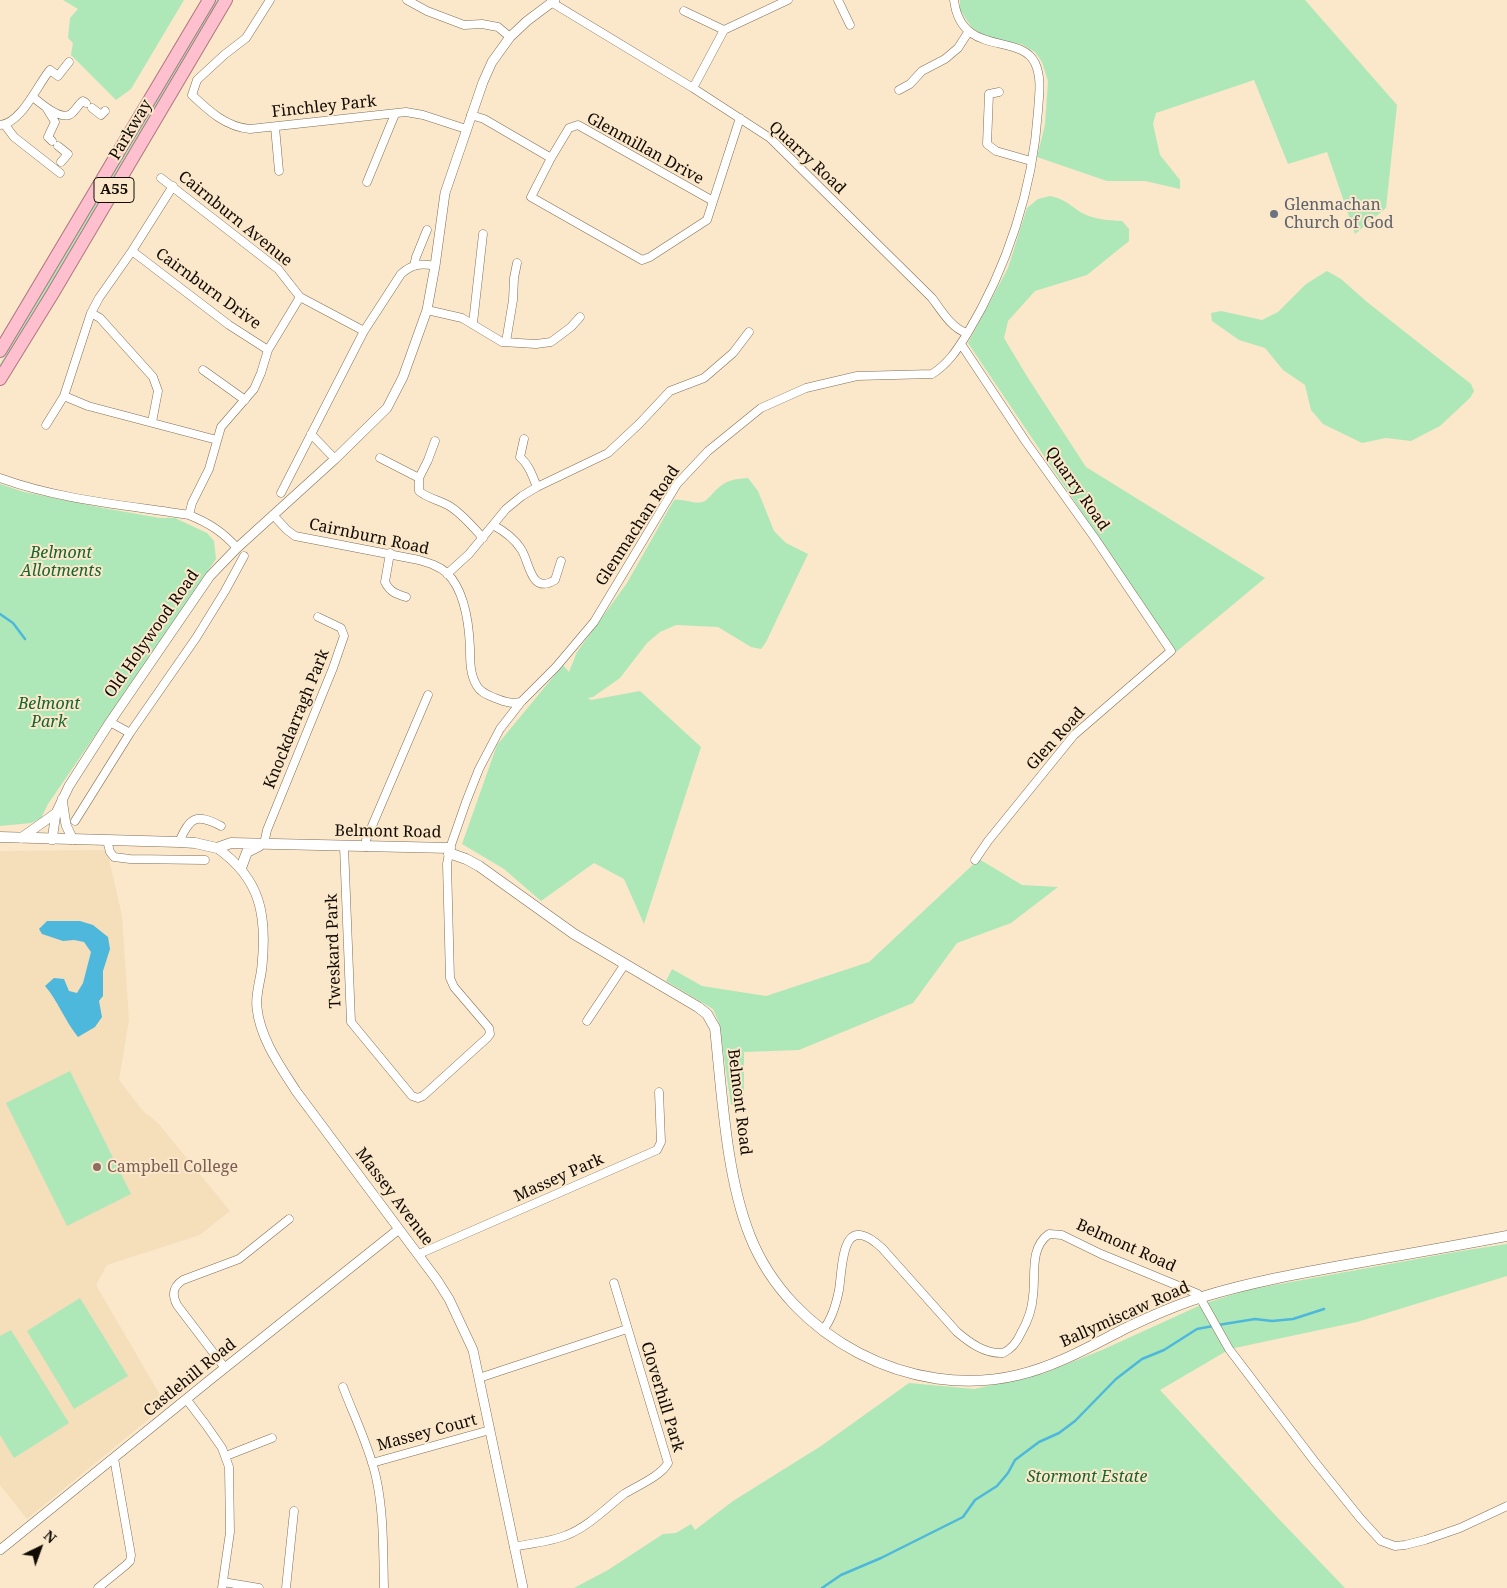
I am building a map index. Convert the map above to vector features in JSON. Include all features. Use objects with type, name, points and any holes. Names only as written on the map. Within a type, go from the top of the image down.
[{"type":"highway","name":"Parkway","points":[[0,351],[210,0]]},
{"type":"highway","name":"Parkway","points":[[0,379],[226,0]]},
{"type":"main road","name":"Belmont Road","points":[[0,837],[52,840],[179,842],[195,843],[217,848],[230,843],[450,850],[479,866],[574,934],[698,1007],[712,1020],[715,1028],[732,1166],[750,1237],[766,1267],[783,1291],[801,1311],[823,1330]]},
{"type":"main road","points":[[241,868],[247,852],[254,847],[264,844]]},
{"type":"main road","name":"Ballymiscaw Road","points":[[823,1330],[855,1352],[901,1371],[944,1380],[985,1380],[1014,1376],[1046,1367],[1062,1361],[1128,1327],[1265,1280],[1507,1236]]},
{"type":"street","name":"Finchley Park","points":[[270,0],[246,38],[197,80],[192,95],[208,110],[229,124],[250,129],[413,113],[466,129]]},
{"type":"street","points":[[407,0],[427,11],[464,25],[482,24],[498,27],[510,37]]},
{"type":"street","points":[[693,88],[724,30],[788,0]]},
{"type":"street","points":[[838,0],[850,25]]},
{"type":"street","points":[[899,90],[910,84],[922,72],[945,59],[958,48],[969,31],[956,12],[954,0]]},
{"type":"street","name":"Old Holywood Road","points":[[52,840],[56,813],[62,799],[110,722],[199,592],[220,565],[237,548],[335,459],[387,408],[403,377],[427,310],[445,193],[482,82],[492,62],[510,37],[553,1]]},
{"type":"street","name":"Quarry Road","points":[[553,1],[770,138],[932,298],[951,323],[964,333],[967,333]]},
{"type":"street","points":[[684,11],[724,30]]},
{"type":"street","name":"Glenmachan Road","points":[[450,850],[479,769],[500,730],[521,702],[556,667],[594,622],[677,484],[708,451],[761,408],[806,388],[857,376],[932,374],[946,363],[961,344],[992,288],[1014,234],[1037,128],[1040,82],[1034,60],[1020,49],[990,42],[969,31]]},
{"type":"street","points":[[60,173],[14,137],[2,125],[16,116],[33,97],[39,84],[50,70],[58,76],[69,62]]},
{"type":"street","points":[[999,92],[989,94],[987,144],[996,151],[1031,161]]},
{"type":"street","points":[[33,97],[61,115],[68,116],[83,101],[101,115],[105,111]]},
{"type":"street","points":[[46,107],[55,122],[48,138],[68,154],[61,162]]},
{"type":"street","points":[[367,182],[395,114]]},
{"type":"street","points":[[470,115],[484,119],[551,158]]},
{"type":"street","points":[[713,201],[740,118]]},
{"type":"street","name":"Glenmillan Drive","points":[[578,125],[713,201],[707,220],[650,257],[642,260],[532,197],[551,158],[570,128],[578,125]]},
{"type":"street","points":[[275,126],[279,171]]},
{"type":"street","name":"Cairnburn Avenue","points":[[161,178],[278,269],[300,298],[364,330]]},
{"type":"street","points":[[46,425],[64,396],[91,313],[173,186]]},
{"type":"street","points":[[414,266],[427,230]]},
{"type":"street","points":[[473,324],[483,234]]},
{"type":"street","name":"Cairnburn Drive","points":[[132,250],[229,325],[268,350]]},
{"type":"street","points":[[281,494],[364,330],[401,274],[408,268],[421,263],[435,266]]},
{"type":"street","points":[[506,342],[513,300],[514,278],[518,263]]},
{"type":"street","points":[[189,515],[192,503],[209,469],[221,426],[254,389],[268,350],[300,298]]},
{"type":"street","points":[[427,310],[449,314],[473,324],[502,342],[536,344],[551,342],[580,317]]},
{"type":"street","points":[[91,313],[100,318],[153,377],[158,391],[152,422]]},
{"type":"street","points":[[521,702],[510,704],[484,694],[476,686],[471,671],[466,611],[447,574],[469,554],[506,509],[537,487],[608,453],[670,392],[704,378],[733,353],[748,332]]},
{"type":"street","name":"Quarry Road","points":[[961,344],[1026,442],[1094,537],[1171,651]]},
{"type":"street","points":[[203,370],[245,400]]},
{"type":"street","points":[[64,396],[88,406],[217,440]]},
{"type":"street","points":[[311,434],[335,459]]},
{"type":"street","points":[[524,439],[520,457],[530,470],[537,487]]},
{"type":"street","points":[[435,441],[419,478],[419,491],[424,496],[439,500],[452,508],[483,538]]},
{"type":"street","points":[[380,458],[419,478]]},
{"type":"street","points":[[0,478],[27,488],[189,515],[209,523],[222,532],[237,548]]},
{"type":"street","name":"Cairnburn Road","points":[[273,515],[295,536],[390,553],[433,564],[447,574]]},
{"type":"street","points":[[493,525],[508,534],[522,550],[531,575],[540,584],[548,584],[555,580],[560,561]]},
{"type":"street","points":[[390,553],[385,582],[389,589],[396,594],[406,597]]},
{"type":"street","points":[[75,822],[130,733],[196,638],[244,556]]},
{"type":"street","name":"Old Holywood Road","points":[[220,565],[232,575]]},
{"type":"street","name":"Knockdarragh Park","points":[[264,844],[267,830],[333,668],[344,636],[341,628],[318,617]]},
{"type":"street","name":"Glen Road","points":[[975,860],[1005,819],[1074,735],[1171,651]]},
{"type":"street","points":[[366,847],[366,840],[428,695]]},
{"type":"street","name":"Old Holywood Road","points":[[110,722],[130,733]]},
{"type":"street","points":[[62,799],[66,825],[74,840]]},
{"type":"street","points":[[20,838],[56,813]]},
{"type":"street","points":[[179,842],[186,827],[194,820],[204,818],[221,826]]},
{"type":"street","points":[[107,840],[110,852],[114,857],[204,860]]},
{"type":"street","name":"Tweskard Park","points":[[344,846],[351,1022],[412,1096],[418,1098],[423,1096],[488,1038],[490,1034],[489,1028],[454,987],[450,978],[447,864],[450,850]]},
{"type":"street","name":"Massey Avenue","points":[[217,848],[241,868],[256,892],[262,912],[264,935],[256,1007],[262,1028],[277,1061],[296,1091],[419,1254],[449,1300],[473,1350],[523,1588]]},
{"type":"street","points":[[587,1021],[625,964]]},
{"type":"street","name":"Massey Park","points":[[419,1254],[657,1150],[661,1142],[659,1092]]},
{"type":"street","points":[[225,1368],[177,1305],[173,1297],[174,1288],[183,1280],[239,1259],[289,1219]]},
{"type":"street","name":"Castlehill Road","points":[[0,1550],[400,1229]]},
{"type":"street","name":"Belmont Road","points":[[823,1330],[831,1319],[836,1304],[844,1247],[853,1237],[860,1235],[872,1240],[882,1248],[957,1332],[978,1347],[997,1354],[1003,1353],[1013,1347],[1029,1317],[1034,1294],[1036,1252],[1039,1244],[1049,1234],[1062,1235],[1101,1254],[1198,1294],[1230,1349],[1315,1462],[1381,1541],[1396,1546],[1425,1540],[1460,1528],[1507,1506]]},
{"type":"street","name":"Cloverhill Park","points":[[514,1547],[570,1534],[625,1494],[666,1468],[668,1463],[614,1283]]},
{"type":"street","points":[[479,1378],[628,1328]]},
{"type":"street","name":"Massey Court","points":[[343,1387],[377,1479],[383,1536],[384,1588]]},
{"type":"street","points":[[187,1400],[206,1424],[226,1456],[229,1467],[230,1532],[222,1585],[260,1588]]},
{"type":"street","name":"Massey Court","points":[[372,1463],[490,1430]]},
{"type":"street","points":[[226,1456],[272,1438]]},
{"type":"street","points":[[98,1588],[130,1561],[131,1555],[114,1458]]},
{"type":"street","points":[[286,1588],[294,1511]]},
{"type":"shaded area","name":"Campbell College","points":[[107,850],[122,916],[129,1020],[119,1080],[143,1111],[158,1123],[230,1211],[200,1235],[107,1265],[96,1285],[166,1405],[27,1519],[0,1485],[0,851]]},
{"type":"green space","points":[[63,0],[184,0],[131,89],[116,100],[71,55],[73,43],[68,38],[70,18],[78,9]]},
{"type":"green space","points":[[216,0],[222,0],[0,369],[0,364]]},
{"type":"green space","points":[[960,0],[1305,0],[1397,105],[1386,208],[1355,234],[1327,152],[1288,164],[1254,80],[1156,113],[1153,124],[1160,155],[1180,180],[1180,189],[1145,181],[1107,181],[1037,157],[1045,125],[1048,81],[1042,62],[1035,52],[1021,44],[991,39],[972,28],[960,10]]},
{"type":"green space","points":[[1050,196],[1064,201],[1092,217],[1122,221],[1129,229],[1129,241],[1087,275],[1035,291],[1008,321],[1004,338],[1086,467],[1265,578],[1176,652],[968,343],[1008,268],[1027,208],[1038,199]]},
{"type":"green space","points":[[1327,271],[1341,279],[1367,302],[1471,384],[1474,391],[1470,398],[1440,426],[1411,441],[1386,438],[1362,443],[1323,424],[1311,410],[1305,385],[1283,370],[1265,348],[1239,340],[1212,321],[1211,313],[1221,311],[1262,320],[1278,312],[1306,284]]},
{"type":"green space","points":[[748,478],[758,491],[774,531],[786,543],[808,554],[761,649],[751,647],[718,627],[676,625],[660,632],[647,643],[620,678],[593,697],[588,698],[591,700],[640,691],[701,747],[644,924],[624,879],[594,863],[541,901],[504,869],[462,844],[497,745],[563,665],[569,672],[577,652],[627,583],[674,500],[702,502],[727,482]]},
{"type":"green space","points":[[0,484],[24,492],[103,508],[160,518],[175,518],[207,533],[214,541],[216,559],[48,804],[41,818],[31,823],[0,826]]},
{"type":"green space","points":[[979,859],[1022,885],[1058,887],[1011,923],[957,943],[913,1003],[799,1050],[744,1052],[744,1100],[731,1105],[719,1023],[713,1009],[666,981],[672,969],[702,986],[766,996],[869,962]]},
{"type":"green space","points":[[70,1071],[131,1194],[67,1226],[6,1103]]},
{"type":"green space","name":"Stormont Estate","points":[[1507,1244],[1507,1276],[1357,1322],[1230,1349],[1160,1390],[1345,1588],[574,1588],[608,1570],[663,1534],[676,1533],[691,1524],[695,1530],[733,1501],[821,1446],[909,1383],[974,1389],[1042,1374],[1102,1350],[1203,1304],[1247,1290]]},
{"type":"green space","points":[[80,1298],[128,1376],[74,1409],[27,1331]]},
{"type":"green space","points":[[11,1330],[69,1423],[14,1458],[0,1435],[0,1336]]},
{"type":"water","points":[[47,921],[80,921],[93,925],[108,937],[110,949],[103,971],[103,996],[99,1001],[102,1017],[95,1027],[78,1037],[45,986],[54,978],[64,979],[69,991],[77,993],[83,983],[91,952],[84,942],[74,940],[63,941],[42,934],[39,929]]},
{"type":"waterway","points":[[0,614],[13,623],[25,639]]},
{"type":"waterway","points":[[1218,1325],[1255,1319],[1272,1321],[1293,1319],[1324,1309]]},
{"type":"waterway","points":[[822,1588],[841,1575],[881,1558],[963,1517],[975,1500],[997,1486],[1008,1473],[1015,1460],[1039,1442],[1059,1433],[1075,1421],[1116,1379],[1142,1359],[1164,1350],[1197,1329],[1213,1326]]},
{"type":"place","name":"Glenmachan Church of God","points":[[1274,214]]},
{"type":"place","name":"Campbell College","points":[[97,1167]]},
{"type":"park label","name":"Belmont Allotments","points":[[61,562]]},
{"type":"park label","name":"Belmont Park","points":[[49,713]]}]
